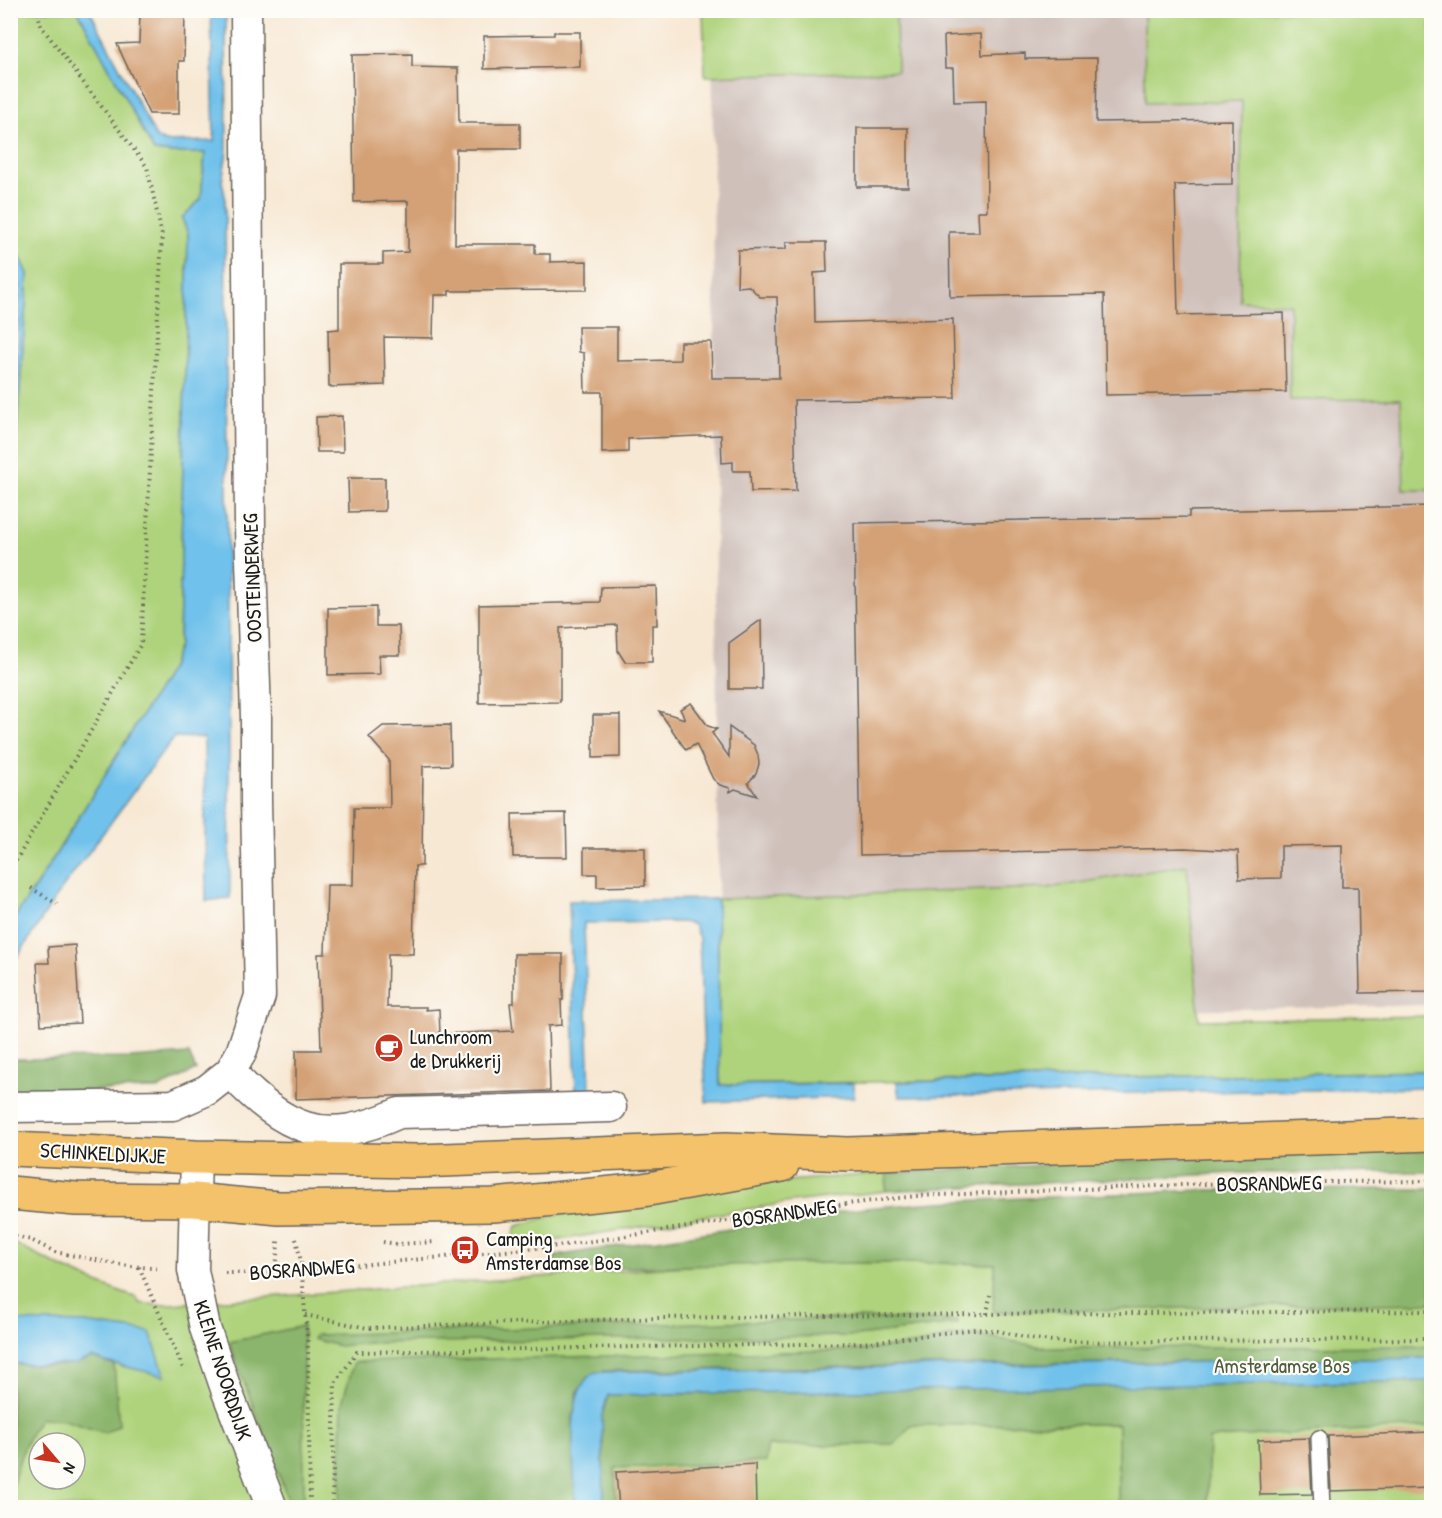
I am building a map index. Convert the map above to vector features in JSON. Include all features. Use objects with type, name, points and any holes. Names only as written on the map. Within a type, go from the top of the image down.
[{"type":"main road","name":"BOSRANDWEG","points":[[196,1157],[418,1161],[726,1149],[848,1154],[1431,1134]]},
{"type":"main road","name":"SCHINKELDIJKJE","points":[[10,1149],[196,1157]]},
{"type":"main road","name":"BOSRANDWEG","points":[[194,1200],[279,1208],[495,1205],[643,1190],[848,1154]]},
{"type":"main road","name":"SCHINKELDIJKJE","points":[[10,1194],[76,1199],[194,1200]]},
{"type":"street","name":"OOSTEINDERWEG","points":[[172,1105],[207,1090],[230,1072],[241,1053],[260,996],[256,717],[250,528],[246,10]]},
{"type":"street","points":[[230,1072],[255,1098],[282,1118],[306,1128],[334,1132],[378,1123],[399,1113],[611,1107]]},
{"type":"street","name":"SCHINKELDIJKJE","points":[[10,1107],[172,1105]]},
{"type":"street","name":"KLEINE NOORDDIJK","points":[[196,1157],[193,1270],[205,1328],[272,1508]]},
{"type":"lane","points":[[1319,1438],[1322,1508]]},
{"type":"path","points":[[10,871],[141,644],[162,235],[147,167],[41,26],[37,10]]},
{"type":"path","points":[[31,888],[57,904]]},
{"type":"path","name":"BOSRANDWEG","points":[[10,1235],[31,1240],[55,1251],[139,1267],[234,1274],[302,1270],[558,1246],[830,1206],[916,1196],[1231,1183],[1431,1181]]},
{"type":"path","points":[[295,1238],[302,1270],[308,1349],[310,1508]]},
{"type":"path","points":[[987,1314],[990,1295]]},
{"type":"path","points":[[305,1315],[367,1328],[658,1318],[1431,1311]]},
{"type":"path","points":[[332,1508],[335,1383],[357,1352],[863,1343],[975,1329],[1064,1342],[1431,1339]]},
{"type":"shaded area","points":[[712,11],[1431,11],[1431,1005],[719,1019]]},
{"type":"green space","points":[[11,11],[78,11],[154,151],[205,152],[201,199],[182,218],[188,234],[179,645],[170,670],[11,923],[10,492],[15,458],[28,274],[11,235]]},
{"type":"green space","points":[[703,11],[896,11],[897,71],[705,76]]},
{"type":"green space","points":[[1144,11],[1431,11],[1431,490],[1404,490],[1401,399],[1290,400],[1290,304],[1240,301],[1242,101],[1145,103]]},
{"type":"green space","points":[[1187,865],[1199,1020],[1431,1016],[1431,1071],[720,1085],[717,899],[1048,888]]},
{"type":"green space","points":[[189,1054],[196,1070],[158,1089],[11,1092],[10,1059],[130,1058]]},
{"type":"green space","points":[[1431,1151],[1431,1172],[1237,1173],[886,1191],[887,1173],[1236,1155]]},
{"type":"green space","points":[[887,1173],[886,1191],[792,1202],[553,1241],[510,1245],[516,1226],[580,1208],[737,1185]]},
{"type":"green space","points":[[1431,1189],[1431,1303],[993,1312],[995,1264],[775,1264],[555,1270],[555,1256],[865,1208],[938,1202],[1201,1190]]},
{"type":"green space","name":"Amsterdamse Bos","points":[[1431,1211],[1431,1507],[11,1507],[10,1241],[72,1272],[137,1298],[139,1303],[158,1305]]},
{"type":"green space","points":[[855,1318],[958,1321],[957,1324],[857,1336],[370,1343],[339,1346],[313,1339],[316,1335]]},
{"type":"green space","points":[[303,1326],[304,1507],[291,1507],[229,1342]]},
{"type":"green space","points":[[977,1335],[1048,1348],[1431,1346],[1431,1358],[603,1371],[578,1390],[573,1418],[576,1507],[340,1508],[342,1403],[354,1362],[865,1350],[918,1344],[952,1336]]},
{"type":"green space","points":[[92,1357],[114,1364],[119,1425],[105,1433],[64,1420],[40,1418],[32,1431],[27,1431],[27,1440],[15,1474],[11,1494],[11,1363],[42,1366],[82,1361]]},
{"type":"green space","points":[[1432,1381],[1431,1427],[1209,1439],[1207,1504],[1118,1504],[1118,1424],[911,1425],[895,1444],[767,1446],[766,1462],[615,1468],[616,1507],[604,1507],[602,1415],[608,1395]]},
{"type":"water","points":[[78,11],[90,11],[156,137],[164,142],[214,141],[211,11],[226,11],[227,152],[222,181],[225,196],[230,898],[206,901],[204,738],[174,737],[58,894],[11,967],[11,923],[170,670],[179,645],[188,234],[182,218],[201,199],[205,153],[154,151]]},
{"type":"water","points":[[10,234],[28,274],[15,458],[13,460],[20,284],[11,258]]},
{"type":"water","points":[[717,899],[720,1085],[854,1083],[854,1097],[706,1102],[699,939],[694,925],[683,922],[584,923],[590,1093],[576,1093],[569,901]]},
{"type":"water","points":[[1432,1071],[1431,1088],[899,1097],[897,1082]]},
{"type":"water","points":[[11,1321],[85,1323],[150,1332],[165,1376],[92,1357],[76,1364],[11,1363]]},
{"type":"water","points":[[1431,1358],[1431,1381],[608,1395],[602,1415],[604,1507],[576,1507],[573,1454],[574,1413],[578,1395],[585,1381],[595,1372]]},
{"type":"building","points":[[156,10],[185,10],[184,61],[179,61],[179,114],[149,114],[117,44],[139,43],[140,13],[156,13]]},
{"type":"building","points":[[554,32],[580,32],[580,67],[484,69],[484,36],[554,35]]},
{"type":"building","points":[[981,34],[982,55],[1025,53],[1025,59],[1097,58],[1096,122],[1232,120],[1232,184],[1175,185],[1178,315],[1284,313],[1286,392],[1106,395],[1104,294],[950,297],[949,232],[979,232],[978,211],[987,211],[986,101],[954,102],[953,68],[945,68],[944,36]]},
{"type":"building","points":[[412,54],[412,67],[458,68],[459,123],[520,123],[520,149],[456,149],[455,244],[535,244],[535,254],[550,254],[550,262],[587,261],[587,290],[449,291],[449,295],[434,295],[433,338],[384,337],[385,385],[329,387],[328,330],[339,329],[339,264],[383,264],[383,253],[408,252],[408,201],[354,202],[352,55]]},
{"type":"building","points":[[857,128],[908,128],[908,187],[857,187]]},
{"type":"building","points":[[786,242],[826,242],[827,272],[814,273],[815,323],[953,319],[955,398],[794,400],[796,491],[751,492],[750,471],[733,471],[733,462],[722,463],[721,435],[628,439],[628,452],[602,453],[602,392],[585,392],[584,353],[579,352],[578,327],[617,327],[617,361],[680,360],[680,342],[711,342],[712,378],[779,378],[777,297],[760,297],[749,286],[737,287],[738,250],[786,249]]},
{"type":"building","points":[[342,416],[343,452],[317,452],[316,417]]},
{"type":"building","points":[[348,478],[385,478],[385,511],[349,512]]},
{"type":"building","points":[[1431,506],[1431,992],[1360,993],[1358,887],[1342,887],[1342,845],[1281,846],[1281,878],[1239,879],[1238,851],[1185,848],[860,855],[854,523],[1189,517],[1189,511]]},
{"type":"building","points":[[656,586],[657,625],[652,625],[652,662],[625,662],[618,651],[617,625],[560,628],[560,702],[479,703],[479,605],[600,602],[601,587]]},
{"type":"building","points":[[376,607],[376,626],[399,626],[400,655],[379,655],[380,674],[328,675],[328,608]]},
{"type":"building","points":[[761,620],[762,689],[729,689],[729,643]]},
{"type":"building","points":[[691,703],[708,726],[717,729],[712,733],[729,757],[729,727],[754,745],[759,764],[756,774],[748,783],[757,796],[735,789],[730,792],[730,788],[720,785],[713,779],[696,744],[686,750],[659,711],[685,719],[680,709]]},
{"type":"building","points":[[593,715],[620,715],[620,757],[593,758]]},
{"type":"building","points":[[450,725],[451,765],[423,766],[422,866],[415,866],[413,954],[388,954],[387,1007],[439,1009],[440,1034],[513,1031],[510,1003],[514,1003],[514,954],[563,954],[562,1025],[548,1026],[550,1091],[296,1099],[296,1050],[321,1050],[318,954],[325,954],[327,885],[353,885],[354,808],[390,808],[389,760],[369,737],[383,726]]},
{"type":"building","points":[[566,813],[567,857],[513,857],[512,814]]},
{"type":"building","points":[[584,848],[645,848],[645,886],[597,887],[597,874],[584,874]]},
{"type":"building","points":[[75,945],[80,1023],[41,1025],[37,963],[49,963],[48,947]]},
{"type":"building","points":[[1431,1432],[1431,1488],[1331,1491],[1328,1436]]},
{"type":"building","points":[[1309,1438],[1312,1494],[1260,1495],[1258,1440]]},
{"type":"building","points":[[755,1464],[756,1508],[619,1508],[616,1472]]},
{"type":"place","name":"Lunchroom de Drukkerij","points":[[389,1048]]},
{"type":"place","name":"Camping Amsterdamse Bos","points":[[465,1250]]}]
